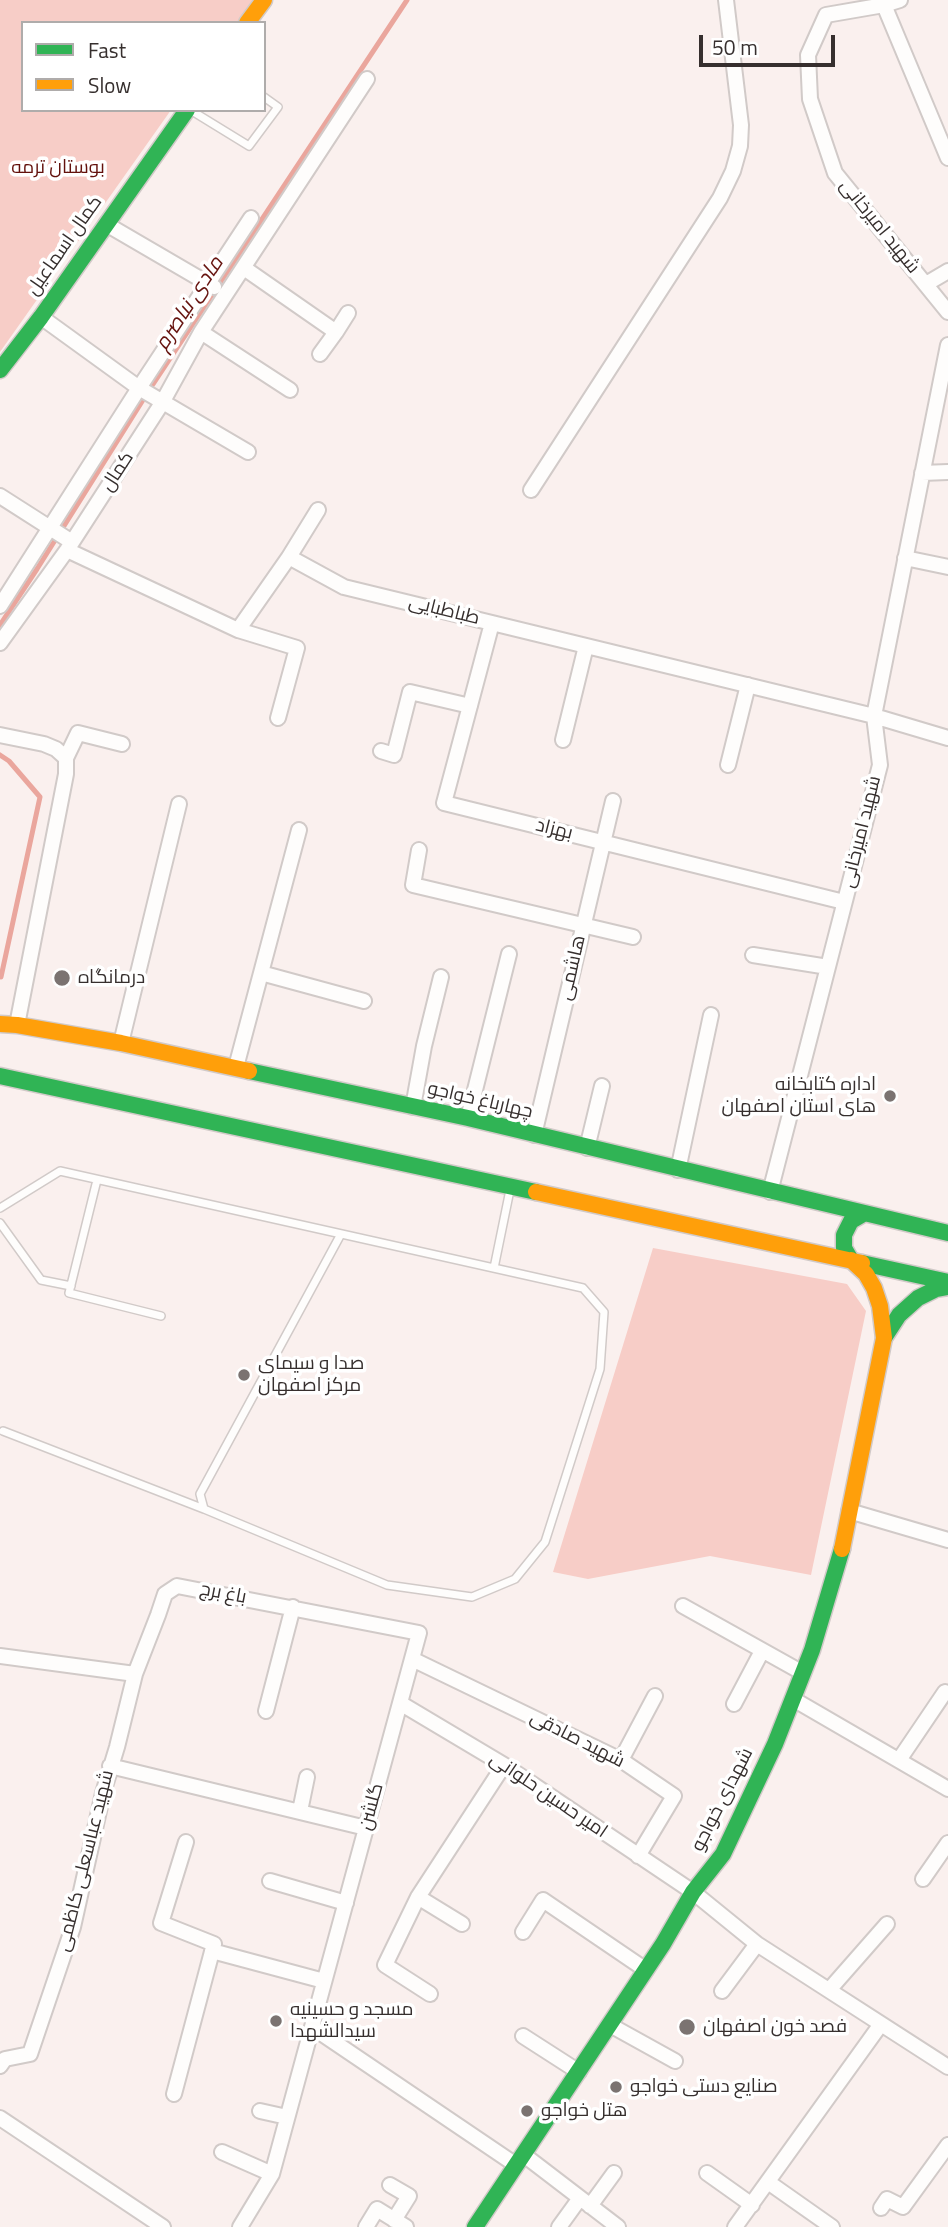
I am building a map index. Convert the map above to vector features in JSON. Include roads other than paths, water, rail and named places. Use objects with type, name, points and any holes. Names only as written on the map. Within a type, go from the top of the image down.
[{"type":"main road","points":[[248,21],[264,0]]},
{"type":"main road","name":"کمال اسماعیل","points":[[0,370],[188,112]]},
{"type":"main road","name":"چهارباغ خواجو","points":[[0,1024],[121,1043],[468,1118],[948,1233]]},
{"type":"main road","points":[[0,1076],[851,1260],[948,1285]]},
{"type":"main road","points":[[863,1214],[851,1221],[844,1234],[844,1248],[874,1288],[880,1306],[884,1338]]},
{"type":"main road","points":[[884,1338],[899,1315],[918,1298],[948,1285]]},
{"type":"main road","name":"شهدای خواجو","points":[[475,2227],[646,1970],[693,1892],[723,1854],[775,1744],[803,1673],[840,1558],[884,1338]]},
{"type":"street","points":[[531,489],[720,198],[733,171],[740,146],[741,125],[726,0]]},
{"type":"street","points":[[900,0],[884,5],[948,159]]},
{"type":"street","name":"شهید امیرخانی","points":[[884,5],[825,15],[807,55],[810,99],[835,173],[948,312]]},
{"type":"street","name":"کمال","points":[[0,643],[70,546],[162,403],[201,332],[367,79]]},
{"type":"street","points":[[0,606],[251,218]]},
{"type":"street","points":[[106,224],[226,295]]},
{"type":"street","points":[[244,268],[336,331]]},
{"type":"street","points":[[926,284],[948,271]]},
{"type":"street","points":[[320,354],[348,313]]},
{"type":"street","points":[[41,317],[139,388],[248,452]]},
{"type":"street","points":[[201,332],[290,390]]},
{"type":"street","name":"شهید امیرخانی","points":[[770,1192],[880,765],[874,716],[948,345]]},
{"type":"street","points":[[922,473],[948,472]]},
{"type":"street","points":[[0,496],[50,527],[70,546],[238,630],[297,648],[278,718]]},
{"type":"street","points":[[238,630],[318,510]]},
{"type":"street","name":"طباطبایی","points":[[289,557],[344,587],[874,716],[948,738]]},
{"type":"street","points":[[905,558],[948,567]]},
{"type":"street","name":"بهزاد","points":[[492,623],[444,803],[844,902]]},
{"type":"street","points":[[563,740],[586,646]]},
{"type":"street","points":[[728,765],[748,685]]},
{"type":"street","points":[[381,751],[394,755],[411,692],[470,706]]},
{"type":"street","points":[[17,1025],[66,774],[66,758],[78,733],[122,744]]},
{"type":"street","points":[[0,735],[44,744],[56,749],[66,758]]},
{"type":"street","name":"هاشمی","points":[[534,1135],[613,801]]},
{"type":"street","points":[[121,1043],[180,804]]},
{"type":"street","points":[[236,1067],[299,830]]},
{"type":"street","points":[[419,849],[414,885],[633,937]]},
{"type":"street","points":[[468,1118],[509,954]]},
{"type":"street","points":[[753,956],[828,967]]},
{"type":"street","points":[[261,973],[365,1001]]},
{"type":"street","points":[[413,1107],[424,1046],[442,977]]},
{"type":"street","points":[[678,1170],[711,1016]]},
{"type":"street","points":[[587,1148],[602,1086]]},
{"type":"street","points":[[849,1511],[948,1540]]},
{"type":"street","name":"باغ برج","points":[[135,1674],[165,1594],[177,1586],[419,1633]]},
{"type":"street","points":[[683,1606],[803,1673]]},
{"type":"street","points":[[266,1711],[293,1608]]},
{"type":"street","name":"گلشن","points":[[240,2227],[272,2174],[419,1633]]},
{"type":"street","points":[[734,1704],[762,1651]]},
{"type":"street","points":[[0,1656],[135,1674]]},
{"type":"street","name":"شهید صادقی","points":[[412,1659],[621,1760],[674,1796],[638,1856]]},
{"type":"street","name":"شهید عباسعلی کاظمی","points":[[0,2066],[5,2059],[30,2054],[73,1927],[110,1766],[135,1674]]},
{"type":"street","points":[[899,1760],[945,1692]]},
{"type":"street","points":[[621,1760],[655,1696]]},
{"type":"street","points":[[793,1699],[948,1789]]},
{"type":"street","name":"امیر حسین حلوانی","points":[[400,1703],[504,1765],[693,1892],[757,1944],[948,2067]]},
{"type":"street","points":[[430,1994],[385,1965],[418,1897],[504,1765]]},
{"type":"street","points":[[110,1766],[366,1828]]},
{"type":"street","points":[[300,1811],[307,1777]]},
{"type":"street","points":[[174,2094],[214,1944],[161,1923],[186,1842]]},
{"type":"street","points":[[923,1879],[948,1843]]},
{"type":"street","points":[[270,1881],[345,1903]]},
{"type":"street","points":[[418,1897],[462,1924]]},
{"type":"street","points":[[523,1932],[543,1900],[646,1970]]},
{"type":"street","points":[[829,1990],[887,1924]]},
{"type":"street","points":[[722,1991],[757,1944]]},
{"type":"street","points":[[212,1951],[324,1980]]},
{"type":"street","points":[[736,2227],[881,2024]]},
{"type":"street","points":[[610,2025],[675,2061]]},
{"type":"street","points":[[312,2027],[585,2202],[618,2227]]},
{"type":"street","points":[[523,2036],[579,2072]]},
{"type":"street","points":[[260,2110],[287,2118]]},
{"type":"street","points":[[0,2118],[163,2227]]},
{"type":"street","points":[[881,2208],[887,2199],[903,2207],[948,2145]]},
{"type":"street","points":[[222,2152],[272,2174]]},
{"type":"street","points":[[559,2227],[614,2173]]},
{"type":"street","points":[[707,2173],[752,2205]]},
{"type":"street","points":[[768,2182],[832,2227]]},
{"type":"street","points":[[366,2227],[377,2209],[400,2223],[409,2196],[390,2185]]},
{"type":"lane","points":[[192,112],[249,146],[278,107],[266,98]]},
{"type":"lane","points":[[0,1208],[60,1171],[583,1288],[604,1312],[600,1369],[545,1542],[515,1578],[472,1597],[387,1585],[204,1509],[3,1431]]},
{"type":"lane","points":[[97,1180],[69,1293],[161,1316]]},
{"type":"lane","points":[[494,1268],[510,1186]]},
{"type":"lane","points":[[0,1223],[41,1280],[71,1286]]},
{"type":"lane","points":[[204,1509],[200,1494],[341,1234]]},
{"type":"waterway","name":"مادی نیاصرم","points":[[0,625],[153,384],[407,0]]},
{"type":"waterway","name":"مادی نیاصرم","points":[[0,755],[9,761],[40,797],[1,977]]},
{"type":"place","name":"درمانگاه","points":[[62,978]]},
{"type":"place","name":"اداره کتابخانه های استان اصفهان","points":[[890,1096]]},
{"type":"place","name":"صدا و سیمای مرکز اصفهان","points":[[244,1375]]},
{"type":"place","name":"مسجد و حسینیه سیدالشهدا","points":[[276,2021]]},
{"type":"place","name":"فصد خون اصفهان","points":[[687,2027]]},
{"type":"place","name":"صنایع دستی خواجو","points":[[616,2087]]},
{"type":"place","name":"هتل خواجو","points":[[527,2111]]},
{"type":"park label","name":"بوستان ترمه","points":[[58,168]]}]
